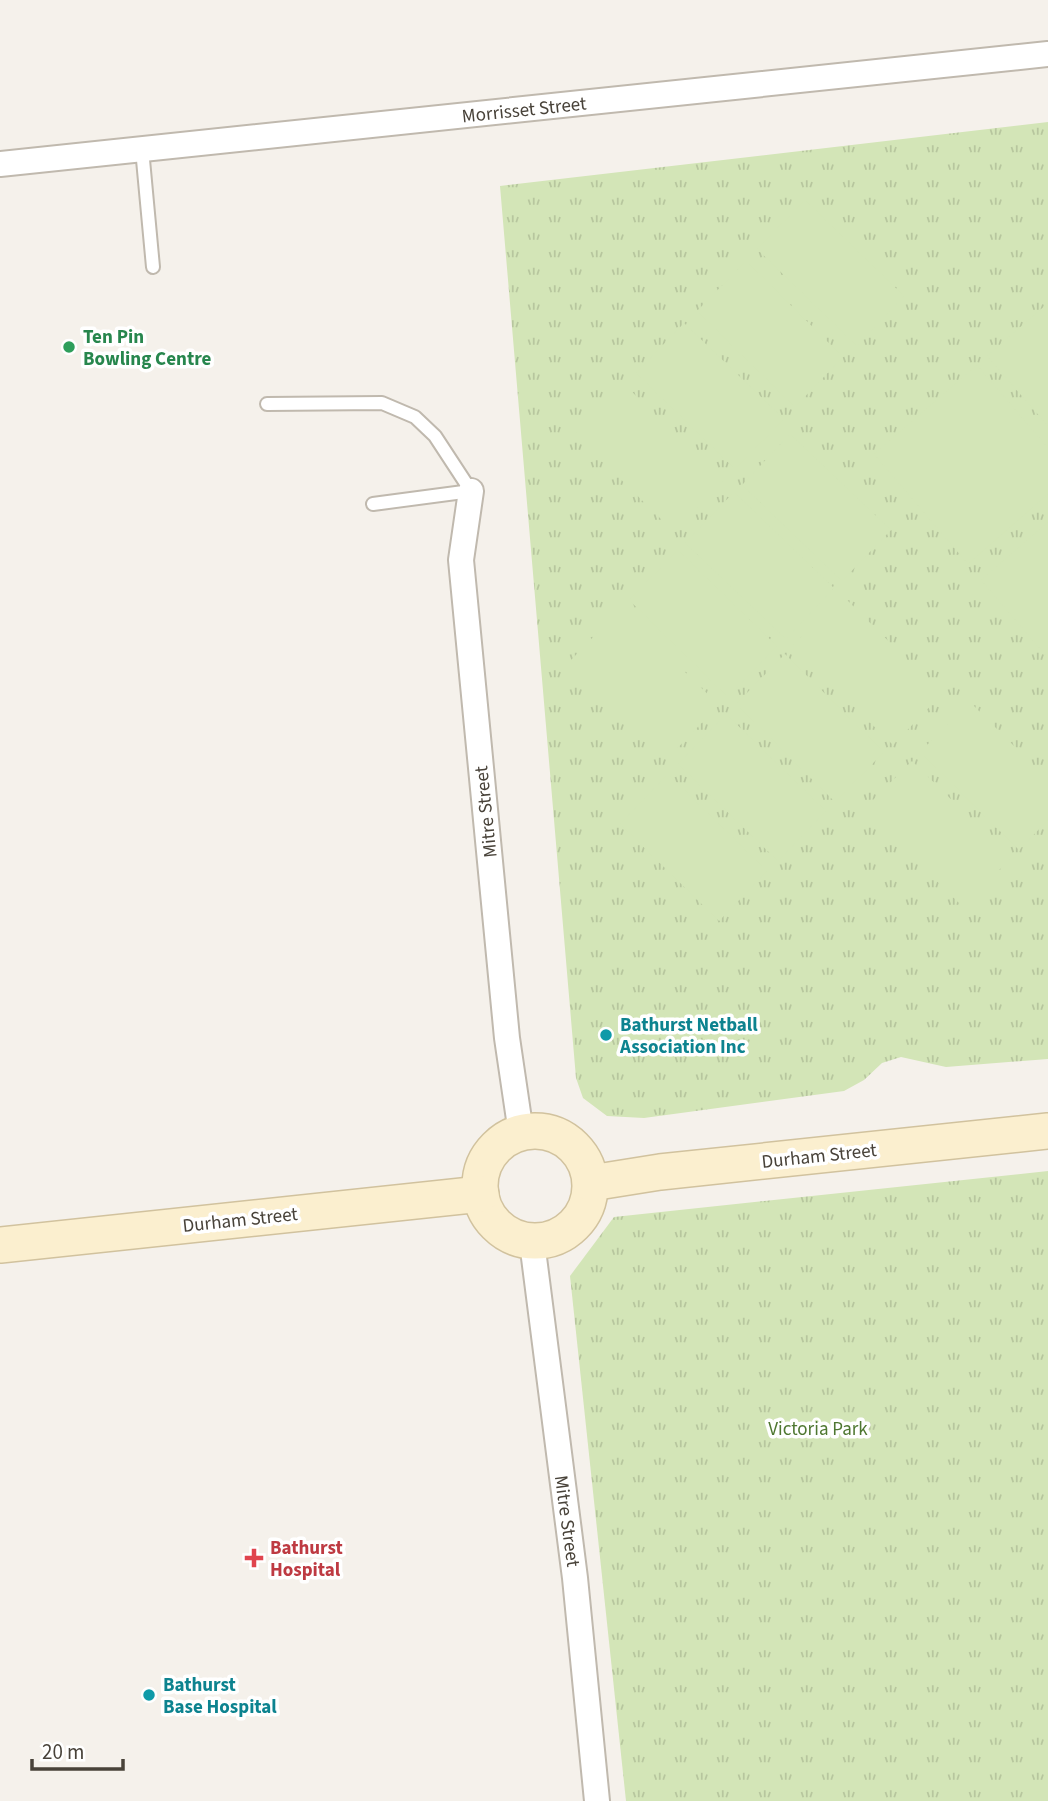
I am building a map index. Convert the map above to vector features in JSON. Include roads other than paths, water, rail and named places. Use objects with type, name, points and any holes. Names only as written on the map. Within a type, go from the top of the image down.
[{"type":"main road","points":[[537,1131],[567,1141],[579,1153],[591,1183],[590,1198],[575,1225],[562,1235],[532,1242],[511,1236],[493,1222],[481,1194],[485,1163],[494,1150],[520,1133],[537,1131]]},
{"type":"main road","name":"Durham Street","points":[[591,1183],[674,1171],[1048,1131]]},
{"type":"main road","name":"Durham Street","points":[[0,1245],[481,1194]]},
{"type":"street","name":"Morrisset Street","points":[[0,164],[1048,54]]},
{"type":"street","name":"Mitre Street","points":[[471,491],[461,560],[507,1038],[520,1133]]},
{"type":"street","name":"Mitre Street","points":[[532,1242],[575,1578],[597,1801]]},
{"type":"lane","points":[[142,149],[153,267]]},
{"type":"lane","points":[[267,404],[382,402],[415,417],[435,436],[471,491],[373,504]]},
{"type":"place","name":"Ten Pin Bowling Centre","points":[[69,347]]},
{"type":"place","name":"Bathurst Netball Association Inc","points":[[606,1035]]},
{"type":"place","name":"Bathurst Hospital","points":[[254,1558]]},
{"type":"place","name":"Bathurst Base Hospital","points":[[149,1695]]},
{"type":"park label","name":"Victoria Park","points":[[818,1428]]}]
